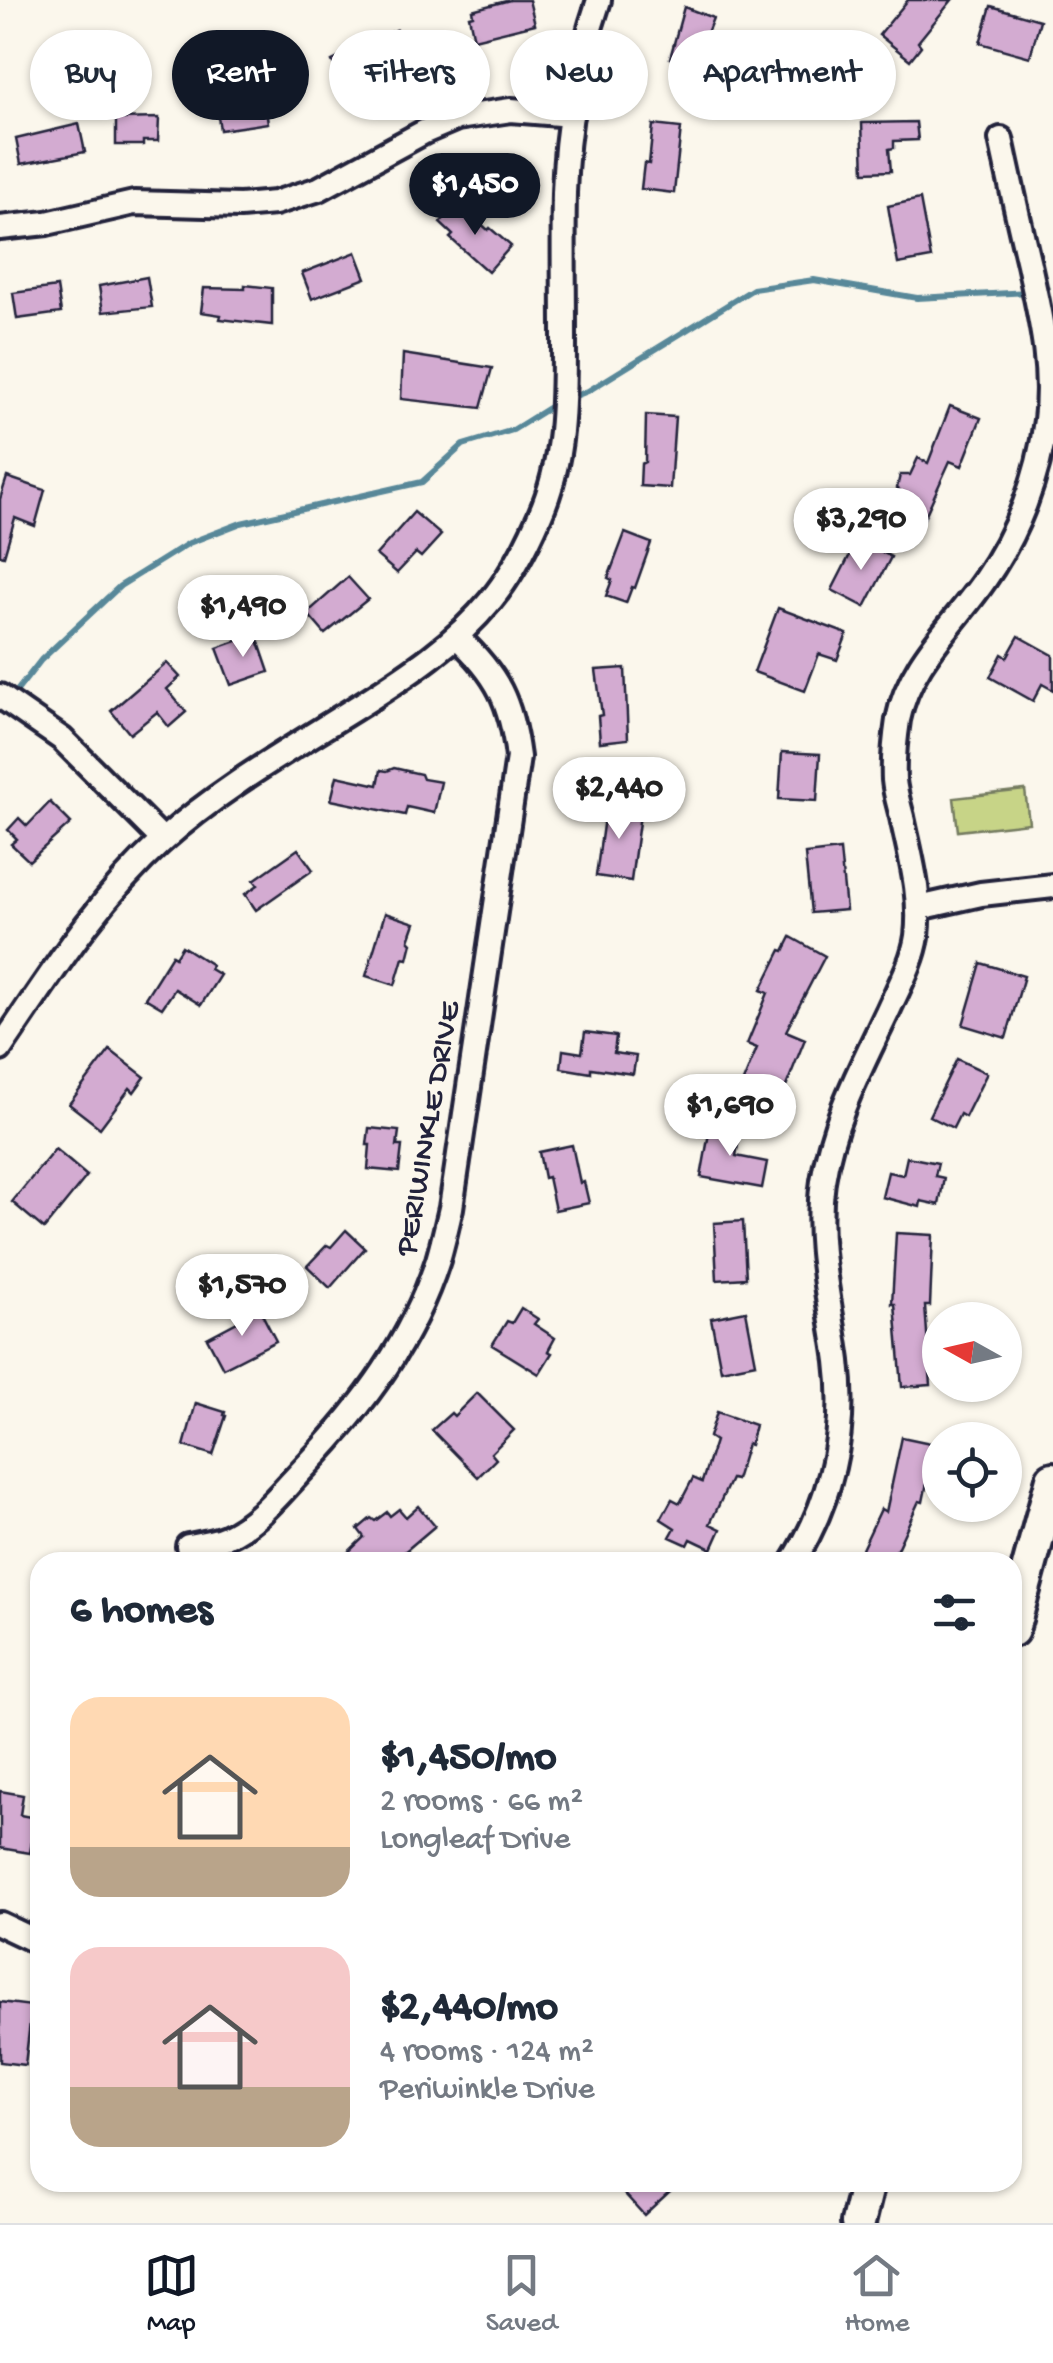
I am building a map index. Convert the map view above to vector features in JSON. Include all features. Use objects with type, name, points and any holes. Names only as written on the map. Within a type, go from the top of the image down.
[{"type":"street","points":[[590,30],[599,0]]},
{"type":"street","points":[[0,228],[48,223],[134,203],[275,203],[319,189],[457,118],[510,110]]},
{"type":"street","points":[[0,1050],[90,918],[164,840],[226,790],[415,670],[457,637],[492,600],[520,557],[542,511],[557,462],[564,400],[564,188],[571,120]]},
{"type":"street","points":[[800,1552],[822,1508],[839,1436],[838,1362],[820,1254],[820,1215],[830,1143],[843,1106],[909,965],[916,939],[916,881],[894,783],[894,745],[900,711],[925,655],[984,581],[1012,536],[1035,477],[1046,421],[1044,334],[1000,139]]},
{"type":"street","name":"PERIWINKLE DRIVE","points":[[188,1546],[224,1538],[254,1520],[340,1430],[396,1354],[438,1260],[451,1208],[518,757],[514,724],[502,690],[480,658],[457,637]]},
{"type":"street","points":[[0,696],[62,739],[164,840]]},
{"type":"street","points":[[918,908],[980,894],[1053,886]]},
{"type":"street","points":[[1022,1593],[1053,1479]]},
{"type":"street","points":[[0,1924],[30,1939]]},
{"type":"street","points":[[858,2223],[866,2192]]},
{"type":"green space","points":[[1025,790],[1029,823],[958,831],[954,798]]},
{"type":"building","points":[[510,0],[529,0],[535,24],[490,35],[490,30],[472,30],[469,16],[473,15],[472,10]]},
{"type":"building","points":[[908,0],[952,0],[918,42],[921,46],[910,60],[896,49],[896,30],[883,30]]},
{"type":"building","points":[[991,6],[1040,20],[1030,57],[980,43]]},
{"type":"building","points":[[684,7],[713,18],[708,30],[678,30]]},
{"type":"building","points":[[159,118],[158,141],[116,145],[116,120]]},
{"type":"building","points":[[219,120],[268,120],[268,123],[220,130]]},
{"type":"building","points":[[916,122],[918,140],[894,141],[894,148],[889,149],[891,171],[864,172],[862,123]]},
{"type":"building","points":[[79,124],[85,152],[21,164],[16,139]]},
{"type":"building","points":[[653,125],[681,128],[674,193],[641,189],[644,163],[649,164]]},
{"type":"building","points":[[920,199],[931,258],[898,264],[888,206]]},
{"type":"building","points":[[458,203],[511,246],[488,272],[450,238],[453,235],[440,223]]},
{"type":"building","points":[[356,252],[366,278],[312,299],[302,273]]},
{"type":"building","points":[[147,277],[152,307],[103,312],[99,286]]},
{"type":"building","points":[[245,285],[272,288],[272,325],[220,319],[221,315],[201,312],[204,288],[245,289]]},
{"type":"building","points":[[57,287],[61,313],[17,319],[13,293]]},
{"type":"building","points":[[403,354],[492,368],[481,408],[401,399]]},
{"type":"building","points":[[950,406],[981,418],[962,466],[950,461],[921,525],[893,512],[904,494],[897,488],[900,475],[910,475],[918,458],[928,463]]},
{"type":"building","points":[[646,415],[675,417],[670,488],[640,486]]},
{"type":"building","points":[[7,477],[45,490],[35,526],[15,518],[4,556],[0,555],[0,499]]},
{"type":"building","points":[[414,512],[441,535],[421,557],[416,553],[397,573],[376,555]]},
{"type":"building","points":[[625,533],[651,543],[626,603],[606,596],[612,580],[608,578]]},
{"type":"building","points":[[858,539],[891,557],[865,607],[832,590]]},
{"type":"building","points":[[348,577],[368,599],[325,634],[307,613]]},
{"type":"building","points":[[778,608],[847,634],[837,660],[819,654],[805,691],[754,672]]},
{"type":"building","points":[[256,634],[269,672],[231,685],[217,648]]},
{"type":"building","points":[[1019,636],[1053,655],[1053,690],[1042,684],[1033,701],[990,677],[1002,654],[1007,657]]},
{"type":"building","points":[[167,663],[180,677],[167,689],[186,712],[169,727],[157,712],[130,734],[111,711]]},
{"type":"building","points":[[625,668],[628,739],[600,742],[598,716],[602,715],[596,670]]},
{"type":"building","points":[[782,752],[820,754],[817,801],[779,799]]},
{"type":"building","points":[[394,768],[441,782],[434,813],[407,807],[405,815],[331,800],[337,776],[378,785],[381,770]]},
{"type":"building","points":[[50,802],[71,823],[29,861],[11,844],[17,839],[8,830],[19,818],[27,826]]},
{"type":"building","points":[[606,803],[641,807],[631,881],[596,876]]},
{"type":"building","points":[[298,849],[313,870],[256,910],[245,894],[258,885],[254,880]]},
{"type":"building","points":[[840,850],[846,910],[811,913],[805,854]]},
{"type":"building","points":[[385,913],[415,923],[408,959],[403,958],[395,985],[366,976]]},
{"type":"building","points":[[791,937],[825,956],[786,1031],[805,1039],[785,1089],[775,1085],[766,1106],[738,1094],[757,1048],[747,1044],[768,993],[761,990]]},
{"type":"building","points":[[182,946],[212,965],[210,969],[220,975],[201,1005],[175,989],[162,1008],[145,998]]},
{"type":"building","points":[[981,963],[1024,976],[1006,1038],[963,1025]]},
{"type":"building","points":[[585,1032],[616,1036],[614,1053],[636,1056],[633,1074],[561,1068],[563,1050],[582,1053]]},
{"type":"building","points":[[110,1050],[145,1077],[134,1092],[130,1088],[100,1128],[69,1104]]},
{"type":"building","points":[[957,1059],[987,1073],[965,1117],[960,1114],[953,1128],[929,1116]]},
{"type":"building","points":[[711,1122],[741,1128],[736,1156],[767,1162],[762,1188],[701,1177]]},
{"type":"building","points":[[369,1128],[399,1131],[399,1172],[368,1169]]},
{"type":"building","points":[[572,1145],[580,1183],[584,1182],[589,1203],[555,1210],[539,1152]]},
{"type":"building","points":[[55,1149],[87,1176],[44,1229],[12,1202]]},
{"type":"building","points":[[907,1157],[938,1163],[935,1176],[944,1178],[939,1205],[921,1201],[920,1207],[882,1197],[888,1172],[903,1175]]},
{"type":"building","points":[[743,1221],[746,1278],[717,1280],[714,1223]]},
{"type":"building","points":[[346,1230],[365,1248],[330,1288],[307,1266]]},
{"type":"building","points":[[896,1233],[933,1235],[930,1302],[922,1302],[922,1386],[902,1387],[892,1304]]},
{"type":"building","points":[[521,1308],[538,1319],[534,1324],[555,1338],[548,1351],[552,1353],[539,1374],[492,1345]]},
{"type":"building","points":[[260,1310],[276,1341],[223,1368],[207,1338]]},
{"type":"building","points":[[746,1311],[756,1363],[721,1370],[711,1318]]},
{"type":"building","points":[[477,1393],[514,1430],[491,1453],[496,1459],[478,1477],[432,1430],[451,1413],[454,1416]]},
{"type":"building","points":[[196,1403],[225,1412],[213,1455],[184,1446]]},
{"type":"building","points":[[717,1412],[755,1425],[736,1480],[731,1479],[710,1524],[721,1529],[712,1549],[691,1539],[688,1545],[670,1537],[675,1528],[661,1519],[672,1499],[680,1503],[693,1478],[702,1482],[715,1441],[709,1437]]},
{"type":"building","points":[[902,1437],[922,1441],[922,1502],[919,1501],[896,1552],[861,1552],[881,1509],[886,1512]]},
{"type":"building","points":[[418,1506],[435,1526],[404,1552],[348,1552],[364,1537],[358,1529],[371,1518],[375,1521],[399,1509],[406,1517]]},
{"type":"building","points":[[0,1791],[23,1795],[20,1815],[30,1817],[30,1853],[0,1848]]},
{"type":"building","points":[[0,2002],[30,2006],[25,2065],[0,2062]]},
{"type":"building","points":[[623,2192],[669,2192],[644,2215]]},
{"type":"waterway","points":[[570,398],[588,391],[753,289],[814,280],[917,298],[1030,292]]},
{"type":"waterway","points":[[13,696],[41,660],[120,586],[189,543],[241,523],[422,482],[463,445],[513,430],[558,402]]}]
